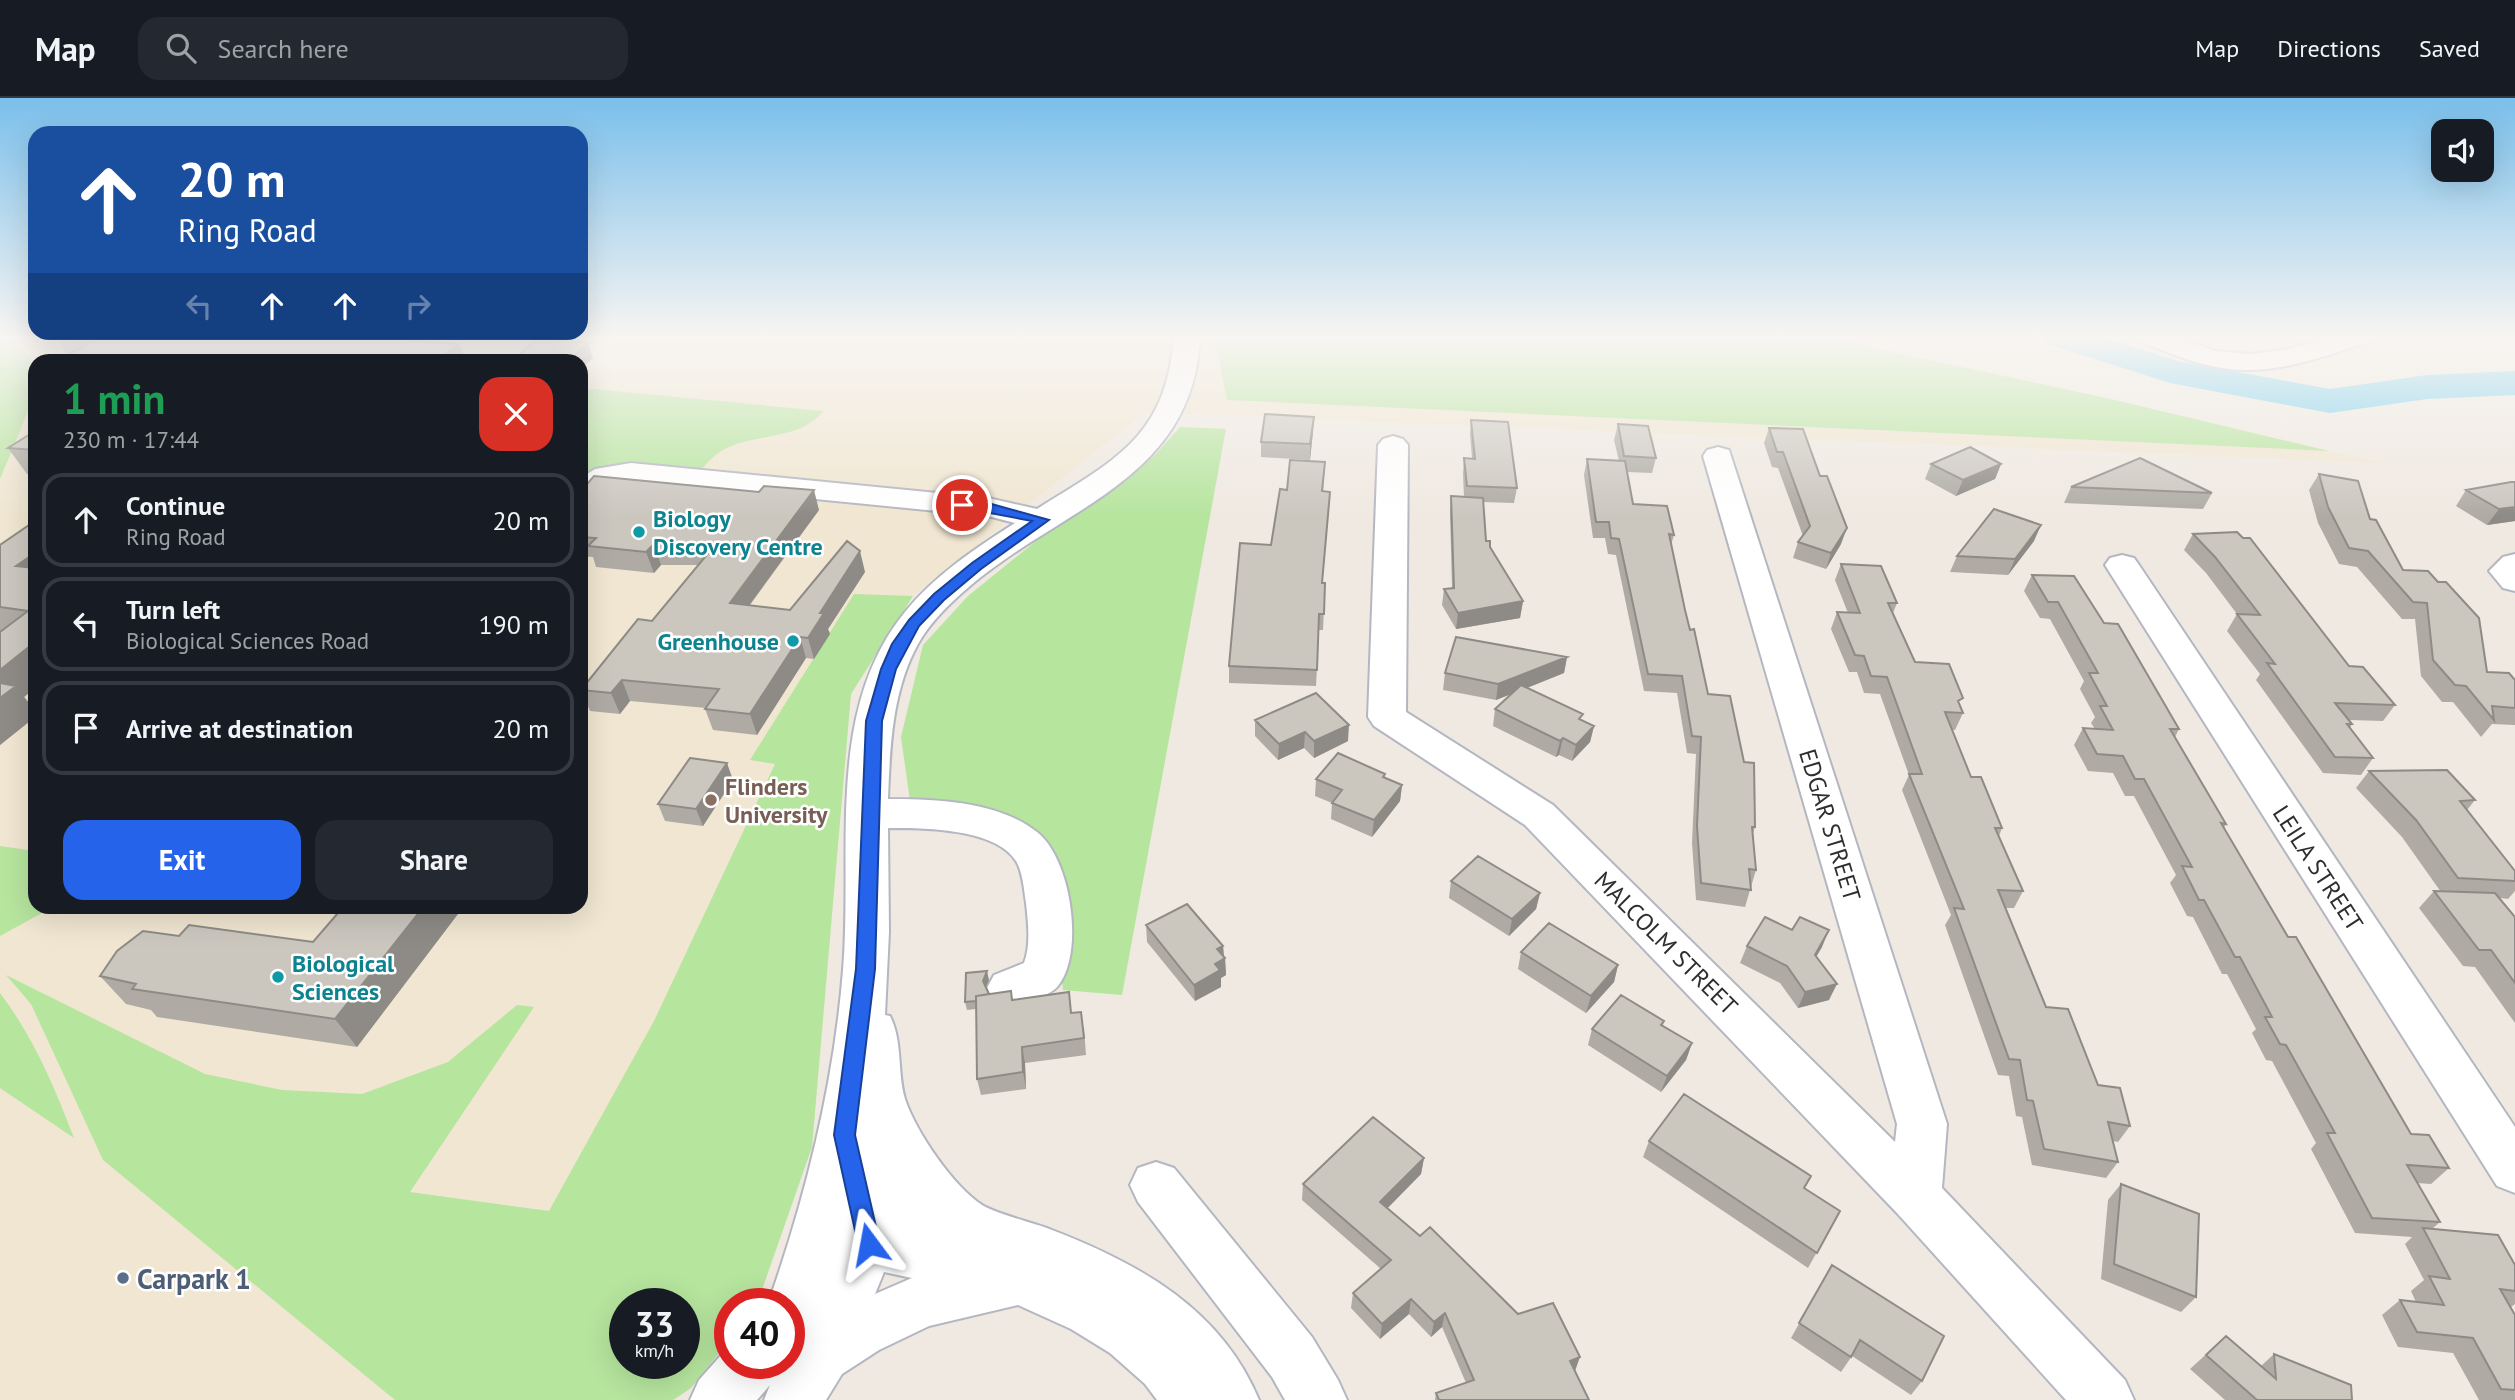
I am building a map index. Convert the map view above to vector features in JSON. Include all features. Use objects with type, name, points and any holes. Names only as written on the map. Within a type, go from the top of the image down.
[{"type":"street","points":[[805,1309],[817,1243],[845,1135],[866,969],[874,721],[888,669],[900,644],[939,597],[976,566],[1116,472],[1151,440],[1164,423],[1176,396]]},
{"type":"street","name":"MALCOLM STREET","points":[[1393,445],[1387,717],[1539,815],[1915,1196],[2105,1400]]},
{"type":"street","name":"EDGAR STREET","points":[[1718,456],[1922,1124],[1915,1196]]},
{"type":"street","points":[[588,487],[606,475],[631,472],[988,507],[1043,520]]},
{"type":"street","points":[[2515,564],[2506,571],[2515,581]]},
{"type":"street","name":"LEILA STREET","points":[[2122,565],[2515,1170]]},
{"type":"street","points":[[869,815],[904,811],[990,826],[1014,836],[1029,848],[1038,863],[1052,932],[1043,972],[1028,984],[1010,988]]},
{"type":"street","points":[[866,969],[880,1093],[880,1143],[869,1244]]},
{"type":"street","points":[[880,1093],[896,1142],[928,1186],[967,1226]]},
{"type":"street","points":[[845,1135],[869,1244]]},
{"type":"street","points":[[1156,1185],[1292,1357],[1318,1400]]},
{"type":"street","points":[[805,1321],[869,1244],[900,1216],[925,1217],[967,1226],[1056,1257],[1141,1301],[1177,1329],[1217,1375],[1230,1400]]},
{"type":"street","points":[[869,1244],[926,1254],[1019,1280],[1094,1311],[1132,1334],[1162,1361],[1194,1400]]},
{"type":"street","points":[[805,1325],[859,1330],[923,1300],[1019,1280]]},
{"type":"street","points":[[719,1400],[738,1379]]},
{"type":"street","points":[[793,1400],[796,1379]]},
{"type":"shaded area","name":"Flinders University","points":[[0,396],[28,396],[28,914],[588,914],[588,396],[2077,396],[2384,463],[1145,412],[913,596],[851,694],[812,1147],[763,1288],[714,1288],[714,1359],[700,1377],[700,1288],[609,1288],[609,1379],[698,1379],[676,1400],[0,1400]]},
{"type":"green space","points":[[0,396],[28,396],[28,411],[0,479]]},
{"type":"green space","points":[[588,396],[663,396],[823,411],[803,427],[727,448],[694,478],[588,490]]},
{"type":"green space","points":[[1226,396],[2095,396],[2329,451],[1227,400]]},
{"type":"green space","points":[[1180,427],[1226,429],[1122,995],[1063,990],[1046,850],[910,801],[901,737],[923,645],[968,596],[1046,533],[1120,484],[1155,455]]},
{"type":"green space","points":[[854,594],[913,596],[851,694],[812,1147],[763,1288],[714,1288],[714,1359],[700,1377],[700,1288],[609,1288],[609,1379],[698,1379],[691,1388],[673,1400],[395,1400],[103,1160],[31,1004],[6,975],[205,1074],[282,1090],[362,1094],[448,1062],[517,1005],[534,1007],[410,1192],[549,1211],[654,1021],[775,764],[750,760]]},
{"type":"green space","points":[[0,846],[28,850],[28,914],[40,914],[0,936]]},
{"type":"green space","points":[[0,993],[23,1027],[42,1063],[74,1138],[0,1088]]},
{"type":"building","points":[[1265,414],[1314,417],[1310,444],[1261,442]]},
{"type":"building","points":[[1471,420],[1508,422],[1517,488],[1467,486],[1464,458],[1475,459]]},
{"type":"building","points":[[1618,424],[1648,426],[1656,458],[1624,456]]},
{"type":"building","points":[[1769,428],[1803,429],[1820,476],[1827,476],[1847,528],[1831,553],[1798,542],[1810,526],[1783,452],[1777,452]]},
{"type":"building","points":[[28,435],[28,449],[8,448]]},
{"type":"building","points":[[1970,447],[2001,464],[1963,480],[1931,464]]},
{"type":"building","points":[[2140,458],[2212,493],[2071,487]]},
{"type":"building","points":[[1587,459],[1625,461],[1633,504],[1667,506],[1674,535],[1669,534],[1685,610],[1690,630],[1694,629],[1708,694],[1730,696],[1744,762],[1754,763],[1755,827],[1752,827],[1756,870],[1749,869],[1751,890],[1701,883],[1697,826],[1701,737],[1692,736],[1682,676],[1648,674],[1619,539],[1611,538],[1609,522],[1596,522]]},
{"type":"building","points":[[1290,460],[1325,462],[1322,491],[1330,492],[1322,583],[1325,583],[1324,614],[1319,614],[1317,670],[1229,666],[1240,543],[1271,545],[1280,489],[1287,490]]},
{"type":"building","points":[[2319,474],[2358,481],[2370,519],[2376,520],[2403,570],[2428,571],[2438,582],[2446,582],[2479,618],[2487,672],[2509,673],[2515,680],[2515,708],[2492,706],[2494,720],[2466,686],[2455,685],[2433,660],[2427,603],[2413,602],[2368,551],[2349,548],[2328,507]]},
{"type":"building","points":[[594,476],[759,492],[764,486],[814,490],[730,603],[790,610],[847,541],[860,551],[820,613],[824,613],[808,638],[800,637],[750,714],[705,709],[719,689],[622,680],[611,693],[588,691],[588,681],[638,619],[652,621],[715,545],[654,544],[646,552],[588,546],[596,538],[588,537],[588,483]]},
{"type":"building","points":[[2515,482],[2515,507],[2499,509],[2466,490]]},
{"type":"building","points":[[1451,496],[1483,498],[1486,541],[1490,541],[1490,547],[1523,601],[1458,613],[1444,589],[1454,588]]},
{"type":"building","points":[[1994,509],[2041,525],[2015,559],[1957,556]]},
{"type":"building","points":[[28,526],[28,558],[16,566],[28,567],[28,611],[0,607],[0,545]]},
{"type":"building","points":[[2237,532],[2243,538],[2250,538],[2349,666],[2363,667],[2395,705],[2335,703],[2373,758],[2335,757],[2267,663],[2275,664],[2237,614],[2260,615],[2215,557],[2193,534]]},
{"type":"building","points":[[1841,564],[1881,566],[1897,603],[1888,603],[1915,662],[1949,664],[1963,698],[1958,701],[1963,713],[1945,712],[1971,777],[1981,777],[2002,828],[1995,828],[2023,891],[1998,890],[2046,1007],[2068,1009],[2098,1085],[2120,1088],[2130,1126],[2108,1122],[2118,1162],[2044,1149],[2033,1101],[2027,1100],[2020,1060],[2009,1059],[1954,908],[1964,909],[1909,774],[1922,774],[1887,677],[1871,676],[1864,656],[1855,655],[1837,612],[1860,613]]},
{"type":"building","points":[[2032,575],[2074,576],[2104,623],[2118,624],[2179,729],[2170,729],[2226,824],[2221,823],[2288,937],[2296,937],[2411,1134],[2429,1135],[2449,1168],[2407,1165],[2440,1222],[2372,1218],[2327,1133],[2335,1133],[2286,1045],[2280,1044],[2265,1017],[2272,1017],[2240,957],[2235,957],[2204,900],[2199,900],[2182,866],[2192,867],[2144,779],[2135,779],[2123,756],[2097,754],[2083,728],[2113,730],[2100,706],[2107,706],[2089,673],[2098,673],[2058,602],[2048,602]]},
{"type":"building","points":[[28,611],[28,648],[0,670],[0,632]]},
{"type":"building","points":[[1456,637],[1567,657],[1498,684],[1445,673]]},
{"type":"building","points":[[0,683],[16,686],[0,698]]},
{"type":"building","points":[[1521,685],[1583,714],[1579,719],[1594,726],[1576,745],[1563,738],[1560,741],[1495,709]]},
{"type":"building","points":[[1316,693],[1349,725],[1314,741],[1305,732],[1279,744],[1255,720]]},
{"type":"building","points":[[1338,753],[1385,774],[1383,777],[1402,785],[1374,820],[1332,803],[1342,790],[1316,779]]},
{"type":"building","points":[[690,758],[727,763],[696,809],[658,804]]},
{"type":"building","points":[[2447,770],[2475,800],[2460,801],[2515,871],[2515,881],[2458,878],[2416,820],[2369,771]]},
{"type":"building","points":[[1478,856],[1540,893],[1512,919],[1451,881]]},
{"type":"building","points":[[2434,891],[2495,893],[2515,917],[2515,983],[2491,950],[2479,950]]},
{"type":"building","points":[[1187,904],[1223,946],[1217,949],[1225,958],[1215,964],[1220,970],[1194,985],[1146,925]]},
{"type":"building","points":[[337,914],[418,914],[335,1019],[132,989],[136,984],[100,976],[117,951],[143,931],[179,936],[189,925],[313,942]]},
{"type":"building","points":[[1765,917],[1792,930],[1800,917],[1829,930],[1815,955],[1837,984],[1805,992],[1787,966],[1747,946]]},
{"type":"building","points":[[1549,923],[1618,965],[1591,996],[1521,952]]},
{"type":"building","points":[[987,971],[983,981],[989,994],[976,996],[976,1001],[965,1002],[966,973]]},
{"type":"building","points":[[1011,991],[1012,1000],[1069,992],[1071,1013],[1081,1012],[1084,1038],[1022,1047],[1023,1072],[977,1079],[976,996]]},
{"type":"building","points":[[1621,995],[1664,1021],[1661,1025],[1692,1043],[1667,1076],[1592,1029]]},
{"type":"building","points":[[1684,1094],[1811,1176],[1804,1188],[1840,1211],[1817,1253],[1649,1141]]},
{"type":"building","points":[[1373,1117],[1424,1158],[1380,1202],[1420,1236],[1430,1227],[1518,1314],[1553,1303],[1580,1357],[1570,1361],[1589,1400],[1439,1400],[1436,1393],[1474,1380],[1445,1313],[1434,1322],[1411,1299],[1382,1324],[1353,1293],[1391,1260],[1303,1184]]},
{"type":"building","points":[[2121,1184],[2199,1214],[2196,1297],[2114,1264]]},
{"type":"building","points":[[2423,1228],[2498,1235],[2515,1265],[2515,1291],[2500,1289],[2515,1315],[2515,1390],[2501,1389],[2473,1338],[2417,1332],[2400,1300],[2444,1305],[2429,1276],[2450,1279]]},
{"type":"building","points":[[1832,1265],[1944,1336],[1922,1381],[1860,1340],[1851,1357],[1799,1323]]},
{"type":"building","points":[[2226,1336],[2276,1379],[2274,1354],[2351,1385],[2352,1400],[2257,1400],[2206,1355]]},
{"type":"waterway","points":[[2302,396],[2330,401],[2366,396]]},
{"type":"place","name":"Biology Discovery Centre","points":[[639,532]]},
{"type":"place","name":"Greenhouse","points":[[793,641]]},
{"type":"place","name":"Flinders University","points":[[711,800]]},
{"type":"place","name":"Biological Sciences","points":[[278,977]]},
{"type":"place","name":"Carpark 1","points":[[123,1278]]},
{"type":"route","points":[[869,1244],[845,1135],[866,969],[870,765],[874,721],[888,669],[914,623],[939,597],[976,566],[1043,520],[988,507],[962,505]]}]
